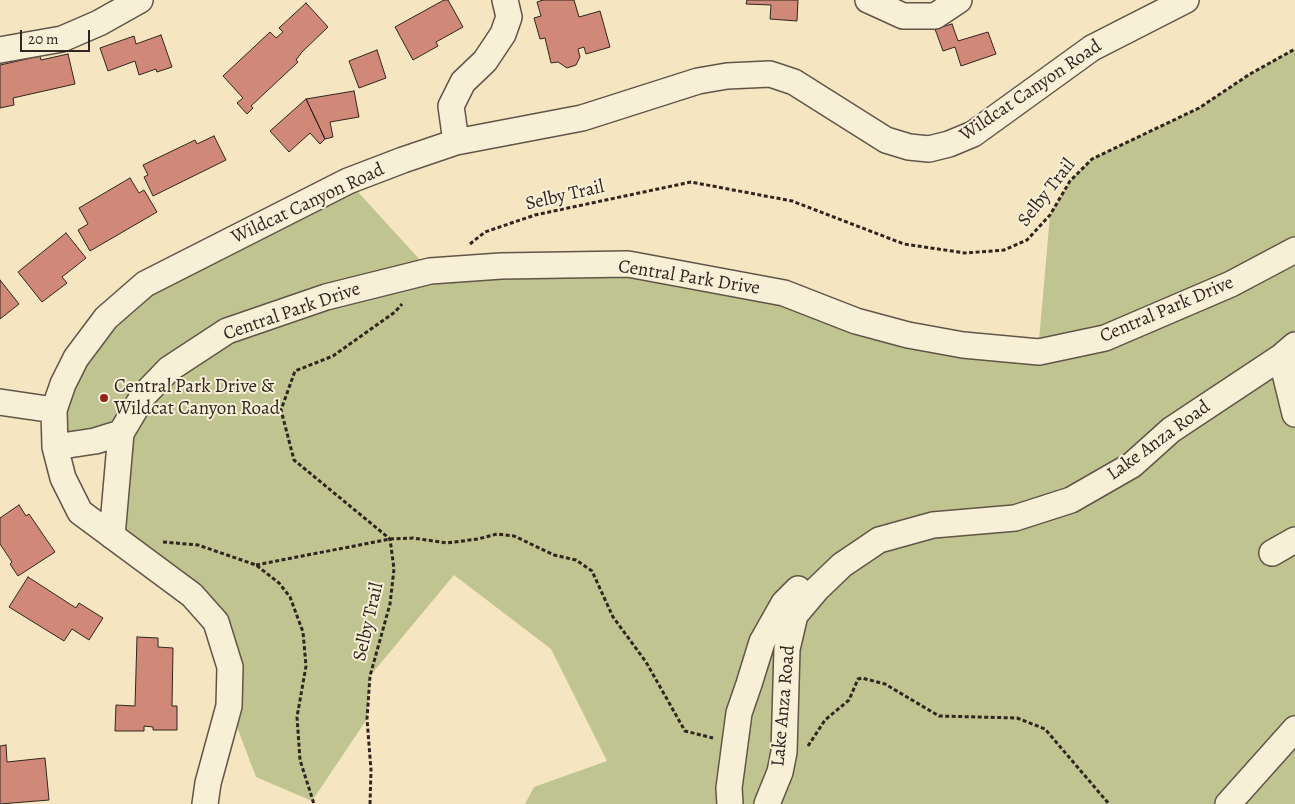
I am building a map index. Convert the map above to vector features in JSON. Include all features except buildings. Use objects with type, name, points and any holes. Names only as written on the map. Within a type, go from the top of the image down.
[{"type":"street","points":[[0,50],[62,39],[99,23],[140,0]]},
{"type":"street","points":[[456,142],[451,106],[464,82],[485,60],[503,34],[509,16],[505,0]]},
{"type":"street","points":[[868,0],[903,16],[935,16],[959,0]]},
{"type":"street","name":"Wildcat Canyon Road","points":[[205,804],[208,783],[229,706],[230,667],[216,622],[192,595],[80,512],[63,478],[55,447],[54,410],[63,384],[76,358],[106,318],[145,284],[348,181],[456,142],[582,118],[698,81],[727,76],[770,74],[794,82],[886,140],[909,147],[929,149],[949,144],[973,134],[1092,48],[1186,0]]},
{"type":"street","name":"Central Park Drive","points":[[112,536],[121,433],[142,396],[170,369],[227,331],[326,297],[430,272],[501,266],[628,264],[784,294],[856,321],[908,335],[963,345],[1039,352],[1104,338],[1231,284],[1295,250]]},
{"type":"street","points":[[1288,351],[1295,414]]},
{"type":"street","name":"Lake Anza Road","points":[[767,804],[780,772],[784,752],[787,649],[795,615],[816,589],[842,565],[879,540],[933,525],[1015,518],[1071,500],[1132,465],[1171,430],[1288,351]]},
{"type":"street","points":[[0,402],[54,410]]},
{"type":"street","points":[[55,447],[95,441],[121,433]]},
{"type":"street","points":[[1272,553],[1295,540]]},
{"type":"street","name":"Lake Anza Road","points":[[730,804],[729,788],[739,714],[762,642],[784,603],[809,580],[842,565]]},
{"type":"street","points":[[1228,804],[1295,729]]},
{"type":"path","name":"Selby Trail","points":[[464,248],[485,232],[535,215],[691,182],[792,201],[904,244],[965,253],[1004,250],[1027,240],[1050,215],[1070,181],[1092,159],[1199,108],[1250,74],[1295,49]]},
{"type":"path","points":[[390,539],[294,460],[281,410],[295,371],[333,356],[395,312],[430,272]]},
{"type":"path","points":[[256,565],[390,539],[413,538],[447,543],[478,539],[496,534],[514,536],[554,555],[576,560],[592,571],[614,617],[646,662],[685,731],[736,743]]},
{"type":"path","name":"Selby Trail","points":[[370,804],[372,770],[368,719],[370,676],[390,604],[394,569],[390,539]]},
{"type":"path","points":[[160,541],[198,545],[256,565],[279,583],[290,597],[303,632],[306,666],[297,717],[300,760],[314,804]]},
{"type":"path","points":[[784,752],[803,752],[813,741],[825,720],[849,700],[858,679],[862,678],[885,684],[939,716],[1017,718],[1045,729],[1109,804]]},
{"type":"green space","points":[[1295,49],[1295,804],[525,804],[534,787],[607,761],[551,649],[454,575],[370,676],[367,719],[312,801],[256,777],[229,706],[216,622],[112,536],[121,434],[55,447],[63,384],[106,318],[348,181],[430,271],[628,264],[856,321],[1038,352],[1050,215],[1070,181],[1092,159],[1199,108],[1250,74]]},
{"type":"place","name":"Central Park Drive & Wildcat Canyon Road","points":[[104,398]]}]
